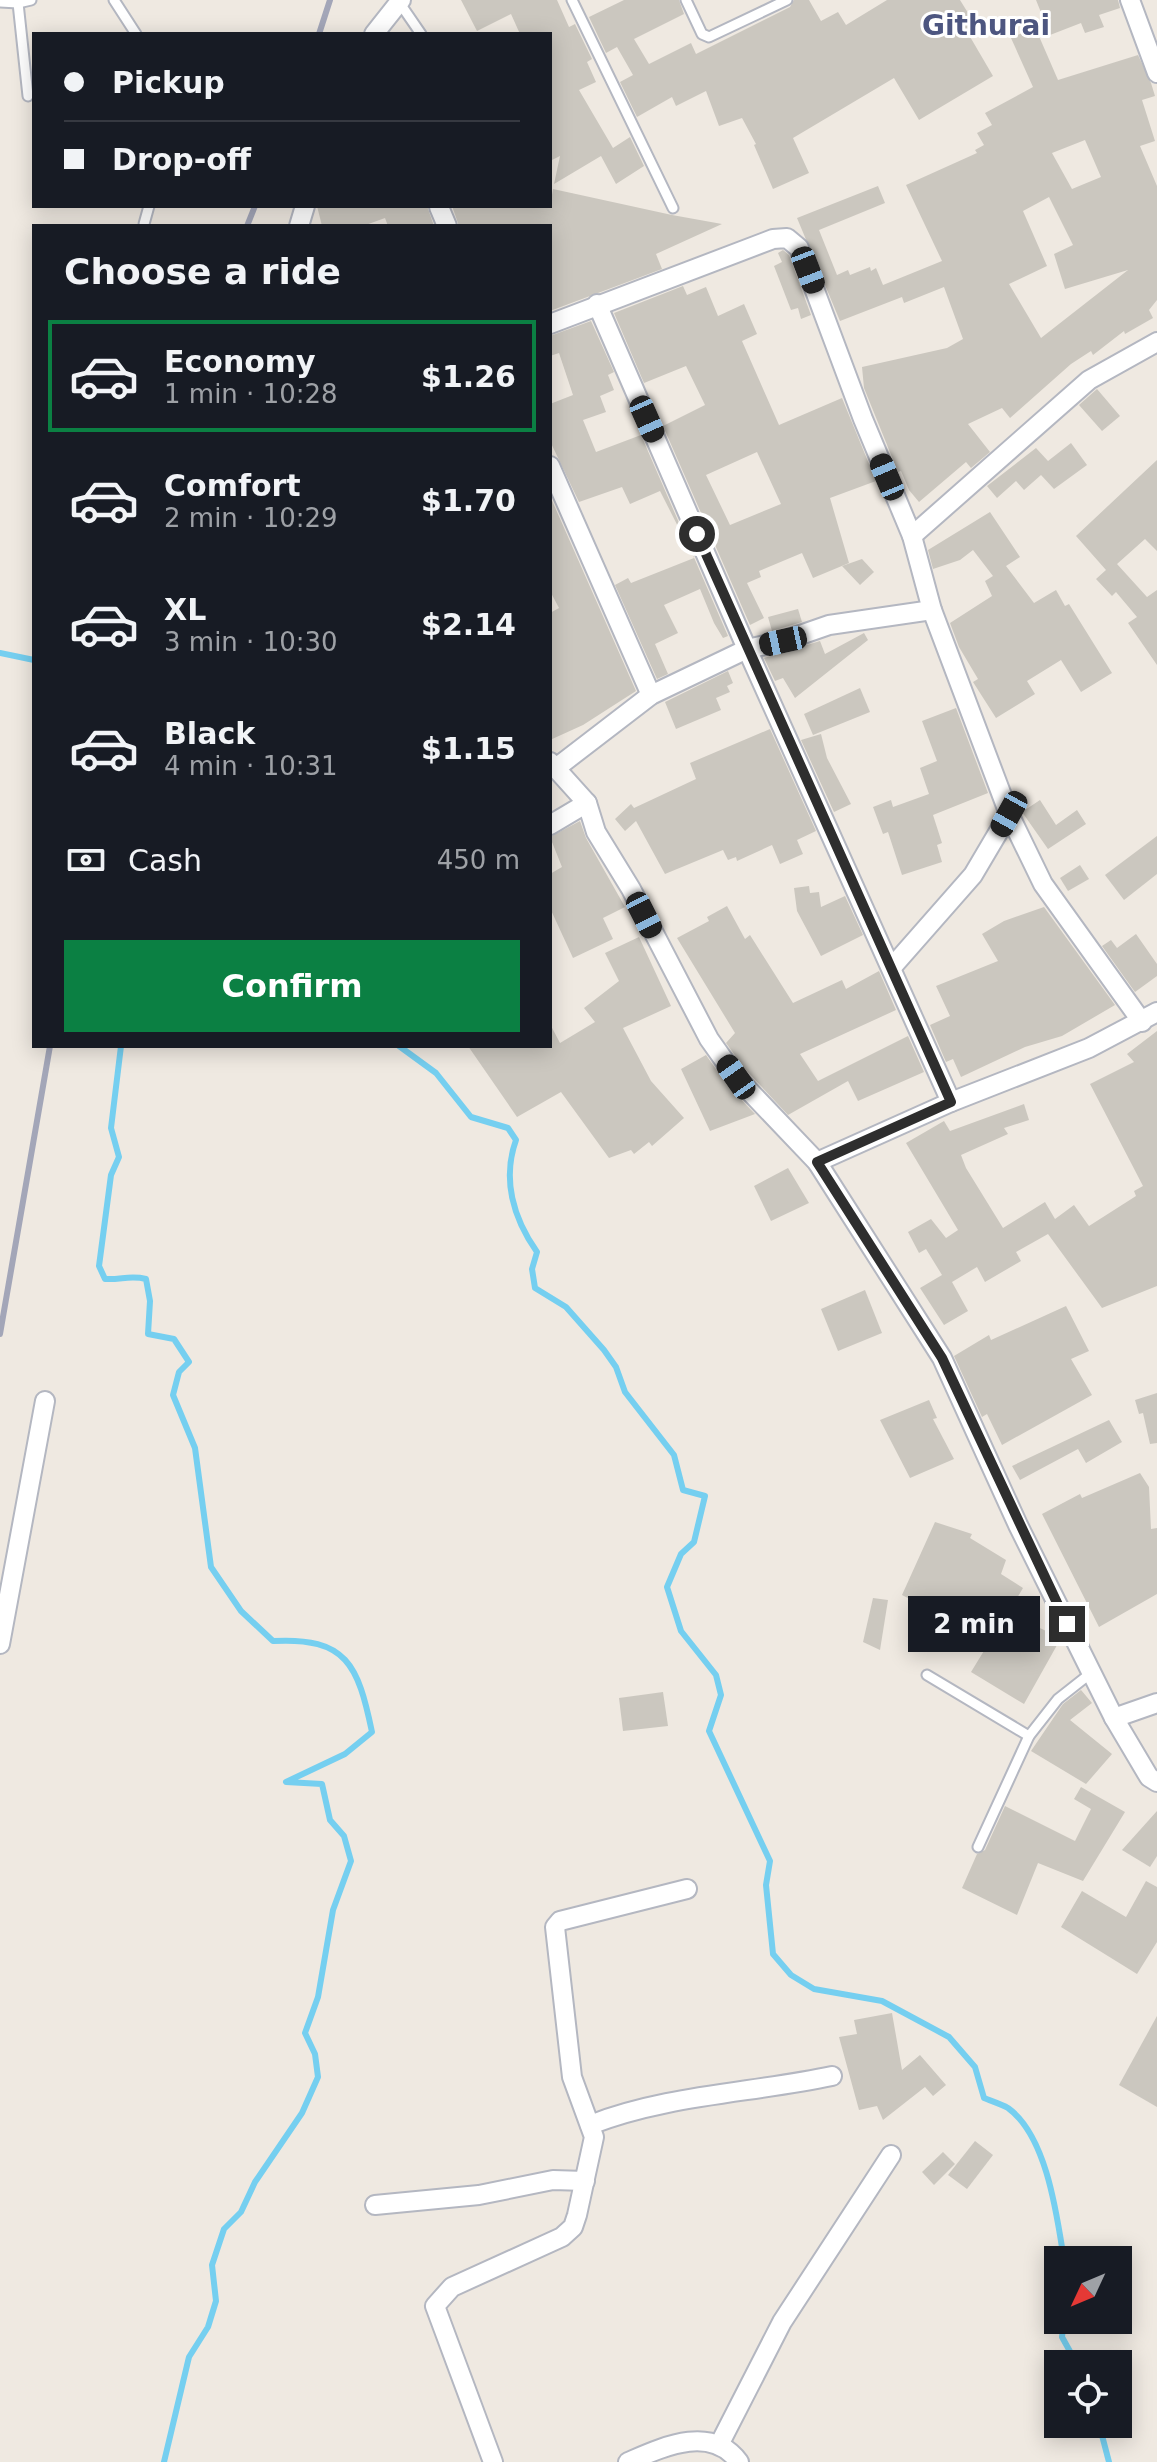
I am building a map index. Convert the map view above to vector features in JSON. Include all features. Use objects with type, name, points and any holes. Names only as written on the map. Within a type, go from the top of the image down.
[{"type":"street","points":[[1130,0],[1157,73]]},
{"type":"street","points":[[376,32],[400,1]]},
{"type":"street","points":[[552,323],[773,239],[787,238],[799,248],[863,419],[912,536],[932,610],[1009,814],[1043,884],[1150,1017],[1089,1048],[951,1102],[817,1162]]},
{"type":"street","points":[[597,304],[747,649],[840,858],[893,966],[951,1102]]},
{"type":"street","points":[[912,536],[1089,380],[1157,342]]},
{"type":"street","points":[[552,471],[651,695]]},
{"type":"street","points":[[932,610],[829,625],[783,641],[747,649],[651,695],[553,765],[587,803],[596,832],[631,889],[709,1039],[736,1077],[817,1162],[942,1358],[1091,1673],[1149,1777],[1157,1782]]},
{"type":"street","points":[[552,824],[587,803]]},
{"type":"street","points":[[893,966],[973,875],[1009,814]]},
{"type":"street","points":[[0,1644],[45,1401]]},
{"type":"street","points":[[1114,1718],[1157,1703]]},
{"type":"street","points":[[493,2462],[435,2306],[452,2287],[568,2233],[585,2181],[593,2148],[590,2125],[572,2077],[555,1927],[560,1921],[618,1904],[687,1889]]},
{"type":"street","points":[[590,2125],[642,2108],[832,2076]]},
{"type":"street","points":[[719,2445],[782,2322],[891,2155]]},
{"type":"street","points":[[375,2205],[479,2195],[553,2180],[585,2181]]},
{"type":"street","points":[[628,2462],[691,2441],[719,2445],[739,2462]]},
{"type":"lane","points":[[0,2],[31,0]]},
{"type":"lane","points":[[114,0],[135,32]]},
{"type":"lane","points":[[572,0],[673,208]]},
{"type":"lane","points":[[686,0],[702,34],[709,37],[716,37],[787,0]]},
{"type":"lane","points":[[400,1],[420,32]]},
{"type":"lane","points":[[18,3],[28,96]]},
{"type":"lane","points":[[144,224],[148,208]]},
{"type":"lane","points":[[978,1847],[1029,1736],[1052,1705],[1091,1673]]},
{"type":"lane","points":[[927,1675],[1029,1736]]},
{"type":"building","points":[[461,0],[557,0],[569,27],[575,24],[592,59],[587,62],[596,82],[579,90],[613,148],[630,137],[644,166],[616,184],[601,156],[554,184],[560,156],[552,160],[552,32],[519,32],[511,14],[477,31]]},
{"type":"building","points":[[624,0],[679,0],[684,14],[634,39],[649,64],[691,43],[696,54],[790,7],[794,0],[809,0],[821,21],[838,12],[846,25],[887,0],[960,0],[978,29],[969,35],[993,76],[919,120],[894,78],[793,138],[809,173],[773,189],[756,144],[742,118],[719,126],[706,91],[676,106],[672,97],[637,117],[620,82],[633,75],[617,47],[606,53],[589,17]]},
{"type":"building","points":[[1036,0],[1118,0],[1120,8],[1099,15],[1104,27],[1085,33],[1081,23],[1050,35]]},
{"type":"building","points":[[1035,27],[1058,80],[1138,55],[1155,96],[1142,100],[1155,141],[1140,146],[1157,186],[1157,300],[1149,310],[1153,318],[1125,334],[1124,331],[1093,355],[1091,351],[1071,364],[1010,418],[1002,408],[968,424],[990,452],[971,468],[966,462],[919,502],[909,490],[901,471],[898,472],[864,388],[862,367],[947,348],[963,339],[944,287],[904,303],[902,297],[840,321],[797,218],[878,186],[885,203],[819,230],[837,275],[848,270],[850,275],[870,267],[871,271],[876,268],[883,285],[942,261],[906,185],[977,153],[975,150],[984,145],[977,133],[992,125],[985,113],[1033,87],[1011,38]],"holes":[[[1085,140],[1101,177],[1072,189],[1052,153]],[[1049,197],[1073,245],[1054,254],[1065,289],[1128,270],[1041,338],[1009,284],[1047,266],[1023,211]]]},
{"type":"building","points":[[553,189],[722,224],[656,254],[662,269],[552,310],[552,224],[458,224],[453,208],[552,208]]},
{"type":"building","points":[[318,208],[428,208],[433,224],[387,224],[385,218],[368,224],[322,224]]},
{"type":"building","points":[[783,250],[789,255],[811,315],[801,319],[798,308],[791,310],[774,266],[782,262],[778,253]]},
{"type":"building","points":[[683,286],[687,295],[706,287],[718,316],[744,304],[757,334],[742,341],[779,425],[842,398],[876,481],[830,498],[849,563],[813,578],[802,553],[759,571],[761,577],[747,583],[764,618],[750,625],[663,426],[705,405],[686,366],[644,383],[614,313]],"holes":[[[757,452],[781,504],[730,525],[706,475]]]},
{"type":"building","points":[[591,321],[614,372],[608,375],[614,390],[600,396],[606,412],[583,420],[596,452],[641,435],[728,636],[723,638],[714,623],[700,589],[664,605],[678,633],[655,644],[668,674],[657,679],[615,585],[628,578],[631,583],[694,558],[660,491],[630,504],[622,487],[579,502],[552,445],[552,403],[573,395],[559,353],[552,355],[552,335]]},
{"type":"building","points":[[1097,389],[1120,416],[1102,431],[1079,405]]},
{"type":"building","points":[[1071,443],[1087,465],[1054,489],[1041,475],[1024,490],[1016,481],[997,498],[987,486],[1036,448],[1048,461]]},
{"type":"building","points":[[1157,460],[1157,551],[1145,539],[1117,564],[1147,597],[1157,590],[1157,665],[1128,623],[1137,617],[1116,592],[1112,596],[1096,579],[1106,570],[1076,536]]},
{"type":"building","points":[[552,501],[636,691],[583,725],[552,739],[552,612],[559,608],[552,595]]},
{"type":"building","points":[[990,512],[1020,557],[1006,566],[1034,603],[1056,590],[1065,606],[1069,604],[1112,673],[1081,692],[1061,660],[1027,681],[1035,694],[996,718],[973,682],[978,679],[959,647],[950,623],[992,596],[985,581],[993,576],[973,550],[960,560],[933,569],[928,550]]},
{"type":"building","points":[[862,559],[874,572],[860,585],[842,566]]},
{"type":"building","points":[[798,609],[802,622],[772,631],[768,617]]},
{"type":"building","points":[[864,633],[868,640],[795,698],[783,678],[775,681],[764,658],[820,641],[825,654]]},
{"type":"building","points":[[728,671],[733,683],[727,686],[730,692],[716,698],[721,710],[676,729],[665,702]]},
{"type":"building","points":[[860,688],[870,712],[813,735],[804,714]]},
{"type":"building","points":[[956,708],[988,793],[933,815],[942,843],[937,845],[942,862],[902,875],[888,832],[883,834],[873,807],[891,800],[893,807],[929,794],[920,768],[937,761],[922,721]]},
{"type":"building","points":[[770,729],[816,831],[797,840],[803,854],[780,864],[772,845],[737,861],[736,857],[728,860],[723,850],[665,874],[636,821],[625,831],[615,819],[631,804],[634,808],[696,779],[690,763]]},
{"type":"building","points":[[821,734],[827,758],[851,804],[834,812],[801,740]]},
{"type":"building","points":[[1040,800],[1056,825],[1077,810],[1086,824],[1048,849],[1022,812]]},
{"type":"building","points":[[580,821],[586,838],[625,907],[603,918],[613,939],[573,958],[552,912],[552,873],[562,867],[552,836]]},
{"type":"building","points":[[1157,836],[1157,874],[1124,900],[1105,875]]},
{"type":"building","points":[[1080,865],[1089,879],[1068,891],[1060,878]]},
{"type":"building","points":[[809,886],[810,893],[819,892],[821,907],[845,896],[863,935],[821,956],[797,911],[794,888]]},
{"type":"building","points":[[727,906],[745,939],[750,935],[793,1003],[842,980],[846,989],[879,971],[896,1010],[800,1054],[818,1081],[908,1036],[924,1072],[858,1101],[848,1081],[788,1115],[745,1069],[726,1043],[735,1033],[677,938],[709,921],[707,917]]},
{"type":"building","points":[[1044,907],[1115,1005],[1062,1036],[1025,1047],[961,1077],[953,1059],[946,1062],[930,1025],[950,1016],[936,986],[998,961],[982,934],[1004,921]]},
{"type":"building","points":[[1136,934],[1157,964],[1157,976],[1135,992],[1102,946],[1111,940],[1117,948]]},
{"type":"building","points":[[639,937],[671,1006],[623,1028],[651,1081],[684,1118],[652,1146],[649,1142],[634,1154],[631,1150],[609,1158],[561,1092],[517,1117],[469,1048],[552,1048],[552,1028],[560,1043],[595,1022],[584,1008],[619,981],[605,953]]},
{"type":"building","points":[[1157,1031],[1157,1286],[1102,1308],[1048,1234],[1016,1252],[1021,1261],[985,1282],[977,1267],[952,1282],[968,1311],[944,1325],[920,1288],[942,1275],[926,1249],[919,1253],[908,1232],[931,1219],[946,1238],[958,1230],[906,1143],[944,1121],[950,1131],[1024,1104],[1029,1120],[1004,1128],[1008,1134],[961,1155],[966,1168],[1003,1228],[1045,1202],[1055,1219],[1074,1205],[1089,1226],[1136,1196],[1134,1191],[1143,1186],[1090,1084],[1134,1062],[1127,1054]]},
{"type":"building","points":[[706,1055],[727,1085],[755,1114],[710,1131],[681,1069]]},
{"type":"building","points":[[788,1168],[809,1203],[771,1221],[754,1186]]},
{"type":"building","points":[[865,1290],[882,1333],[838,1351],[821,1309]]},
{"type":"building","points":[[1066,1306],[1089,1351],[1071,1359],[1092,1395],[1002,1445],[987,1414],[982,1417],[954,1356],[989,1335],[991,1340]]},
{"type":"building","points":[[1157,1393],[1157,1443],[1150,1444],[1143,1413],[1139,1414],[1135,1400]]},
{"type":"building","points":[[929,1400],[937,1418],[933,1419],[954,1459],[910,1478],[880,1420]]},
{"type":"building","points":[[1109,1420],[1122,1442],[1086,1463],[1078,1449],[1020,1480],[1012,1466]]},
{"type":"building","points":[[1140,1473],[1149,1487],[1151,1529],[1157,1528],[1157,1594],[1099,1627],[1042,1514],[1080,1494],[1082,1498]]},
{"type":"building","points":[[935,1522],[972,1534],[970,1538],[1006,1560],[1001,1574],[1023,1588],[1008,1613],[1061,1638],[1024,1704],[971,1672],[990,1641],[902,1595]]},
{"type":"building","points":[[873,1598],[888,1600],[880,1650],[863,1642]]},
{"type":"building","points":[[1081,1690],[1092,1703],[1070,1720],[1112,1754],[1086,1784],[1031,1751],[1063,1704]]},
{"type":"building","points":[[663,1692],[668,1726],[623,1731],[619,1698]]},
{"type":"building","points":[[1081,1787],[1125,1812],[1083,1881],[1038,1863],[1017,1915],[962,1888],[977,1854],[985,1850],[1005,1806],[1075,1841],[1091,1809],[1074,1799]]},
{"type":"building","points":[[1157,1811],[1157,1856],[1150,1867],[1122,1850]]},
{"type":"building","points":[[1146,1881],[1157,1887],[1157,1942],[1137,1974],[1061,1927],[1082,1891],[1126,1917]]},
{"type":"building","points":[[892,2013],[902,2070],[920,2055],[946,2085],[933,2096],[925,2087],[883,2120],[877,2106],[859,2110],[839,2037],[857,2034],[854,2020]]},
{"type":"building","points":[[1157,2016],[1157,2107],[1119,2085]]},
{"type":"building","points":[[975,2141],[993,2155],[967,2189],[948,2175]]},
{"type":"building","points":[[943,2152],[955,2164],[934,2185],[922,2172]]},
{"type":"waterway","points":[[0,653],[32,660]]},
{"type":"waterway","points":[[121,1048],[111,1128],[119,1157],[111,1175],[99,1266],[105,1279],[146,1279],[150,1301],[148,1334],[174,1339],[189,1362],[179,1372],[173,1395],[195,1448],[211,1567],[241,1611],[273,1641],[318,1644],[333,1650],[345,1660],[361,1689],[372,1732],[345,1754],[286,1782],[322,1784],[330,1820],[344,1836],[351,1861],[333,1910],[318,1997],[305,2033],[315,2054],[318,2077],[302,2113],[255,2182],[241,2212],[224,2229],[212,2265],[216,2301],[208,2327],[189,2357],[164,2462]]},
{"type":"waterway","points":[[402,1048],[436,1073],[471,1117],[508,1128],[516,1140],[510,1169],[512,1198],[522,1226],[537,1252],[532,1269],[535,1288],[566,1307],[604,1350],[616,1367],[625,1392],[674,1455],[683,1490],[705,1496],[694,1542],[681,1554],[667,1587],[681,1631],[716,1675],[721,1695],[709,1731],[770,1861],[766,1885],[773,1954],[791,1975],[814,1989],[882,2001],[949,2037],[975,2067],[984,2098],[1008,2108],[1032,2137],[1048,2178],[1062,2246]]},
{"type":"waterway","points":[[1062,2334],[1069,2350]]},
{"type":"waterway","points":[[1103,2438],[1109,2462]]},
{"type":"railway","points":[[320,32],[330,0]]},
{"type":"railway","points":[[248,224],[254,208]]},
{"type":"railway","points":[[0,1334],[50,1048]]},
{"type":"district","name":"Githurai","points":[[986,25]]},
{"type":"route","points":[[697,534],[840,858],[893,966],[951,1102],[817,1162],[942,1358],[1067,1624]]}]
